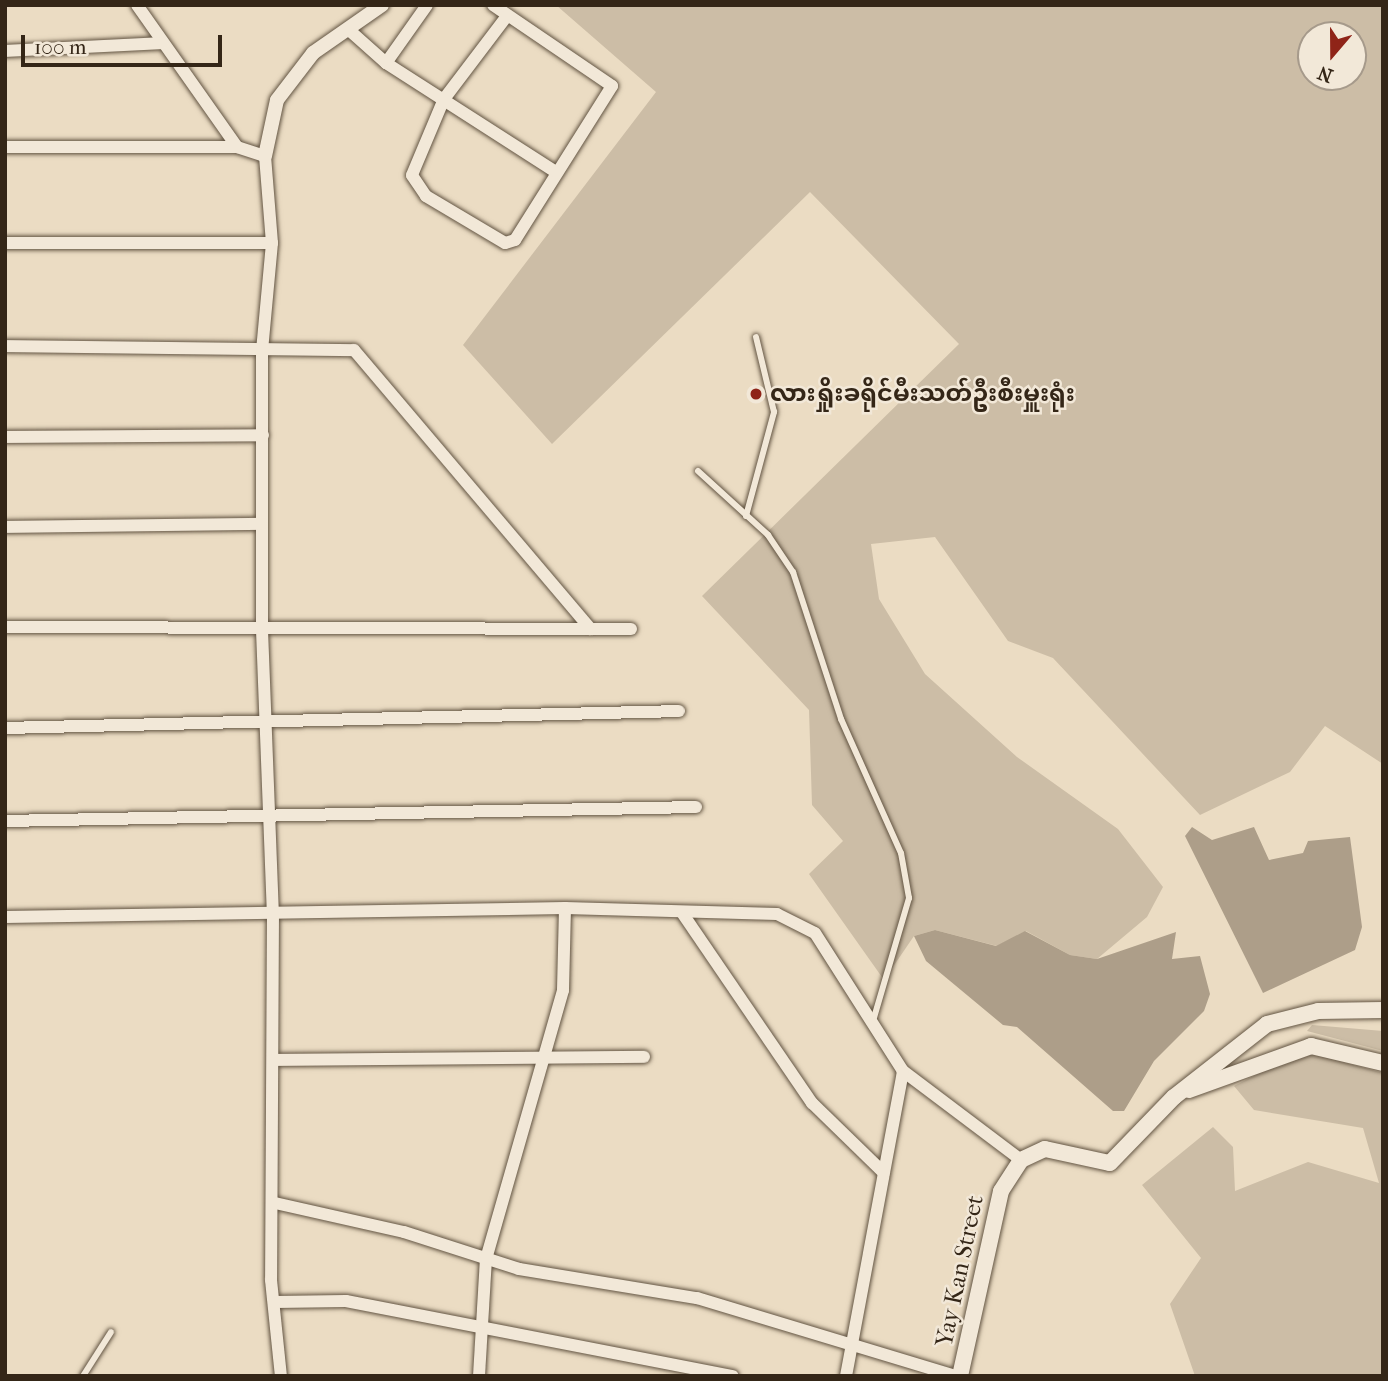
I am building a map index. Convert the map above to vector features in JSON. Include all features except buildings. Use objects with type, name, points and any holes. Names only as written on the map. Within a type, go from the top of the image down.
[{"type":"main road","points":[[1021,1160],[1045,1149],[1110,1163],[1174,1097],[1268,1024],[1318,1011],[1383,1010]]},
{"type":"main road","points":[[1174,1097],[1311,1046],[1383,1063]]},
{"type":"main road","name":"Yay Kan Street","points":[[958,1376],[1001,1191],[1021,1160]]},
{"type":"street","points":[[137,5],[237,147]]},
{"type":"street","points":[[281,1376],[275,1302],[273,912],[262,630],[262,350],[272,243],[265,156],[277,100],[313,53],[382,5]]},
{"type":"street","points":[[386,63],[427,5]]},
{"type":"street","points":[[493,5],[612,86],[515,240],[505,243],[426,196],[412,175],[444,99],[507,16]]},
{"type":"street","points":[[349,30],[386,63],[556,172]]},
{"type":"street","points":[[5,51],[163,43]]},
{"type":"street","points":[[5,147],[237,147],[265,156]]},
{"type":"street","points":[[5,243],[272,243]]},
{"type":"street","points":[[5,345],[262,350],[338,346],[364,357],[591,629]]},
{"type":"street","points":[[5,437],[262,435]]},
{"type":"street","points":[[5,527],[262,524]]},
{"type":"street","points":[[5,627],[262,630],[631,629]]},
{"type":"street","points":[[5,728],[679,711]]},
{"type":"street","points":[[5,821],[696,807]]},
{"type":"street","points":[[479,1376],[485,1328],[486,1259],[563,990],[565,908]]},
{"type":"street","points":[[5,917],[565,908],[683,914],[777,914],[815,933],[903,1071],[1021,1160]]},
{"type":"street","points":[[683,914],[812,1103],[884,1173]]},
{"type":"street","points":[[273,1060],[644,1057]]},
{"type":"street","points":[[846,1376],[903,1071]]},
{"type":"street","points":[[275,1203],[486,1259],[697,1298],[958,1376]]},
{"type":"street","points":[[275,1302],[346,1301],[733,1376]]},
{"type":"lane","points":[[746,516],[774,412],[756,337]]},
{"type":"lane","points":[[698,471],[746,516],[793,572],[841,719],[901,853],[909,898],[887,989],[872,1023]]},
{"type":"lane","points":[[83,1376],[111,1332]]},
{"type":"shaded area","points":[[556,5],[1383,5],[1383,764],[1325,726],[1290,772],[1200,815],[1053,658],[1008,641],[935,537],[871,544],[879,599],[925,674],[1017,757],[1118,829],[1163,887],[1147,917],[1097,959],[1070,955],[1026,931],[997,946],[935,930],[914,936],[884,980],[809,874],[843,841],[812,805],[809,710],[702,596],[959,344],[810,192],[552,444],[463,345],[656,92]]},
{"type":"shaded area","points":[[1192,827],[1212,840],[1254,827],[1269,860],[1303,853],[1308,841],[1350,837],[1362,927],[1355,950],[1263,993],[1185,836]]},
{"type":"shaded area","points":[[935,930],[996,946],[1025,931],[1070,955],[1097,959],[1176,932],[1172,959],[1200,956],[1210,994],[1204,1011],[1154,1061],[1124,1111],[1113,1111],[1017,1027],[1003,1025],[926,961],[914,936]]},
{"type":"shaded area","points":[[1312,1025],[1383,1031],[1383,1051],[1307,1031]]},
{"type":"shaded area","points":[[1303,1051],[1383,1073],[1383,1376],[1195,1376],[1170,1304],[1201,1258],[1142,1185],[1213,1127],[1233,1147],[1235,1191],[1308,1162],[1379,1183],[1363,1128],[1254,1110],[1234,1086]]},
{"type":"place","name":"လားရှိုးခရိုင်မီးသတ်ဦးစီးမှူးရုံး","points":[[756,394]]}]
